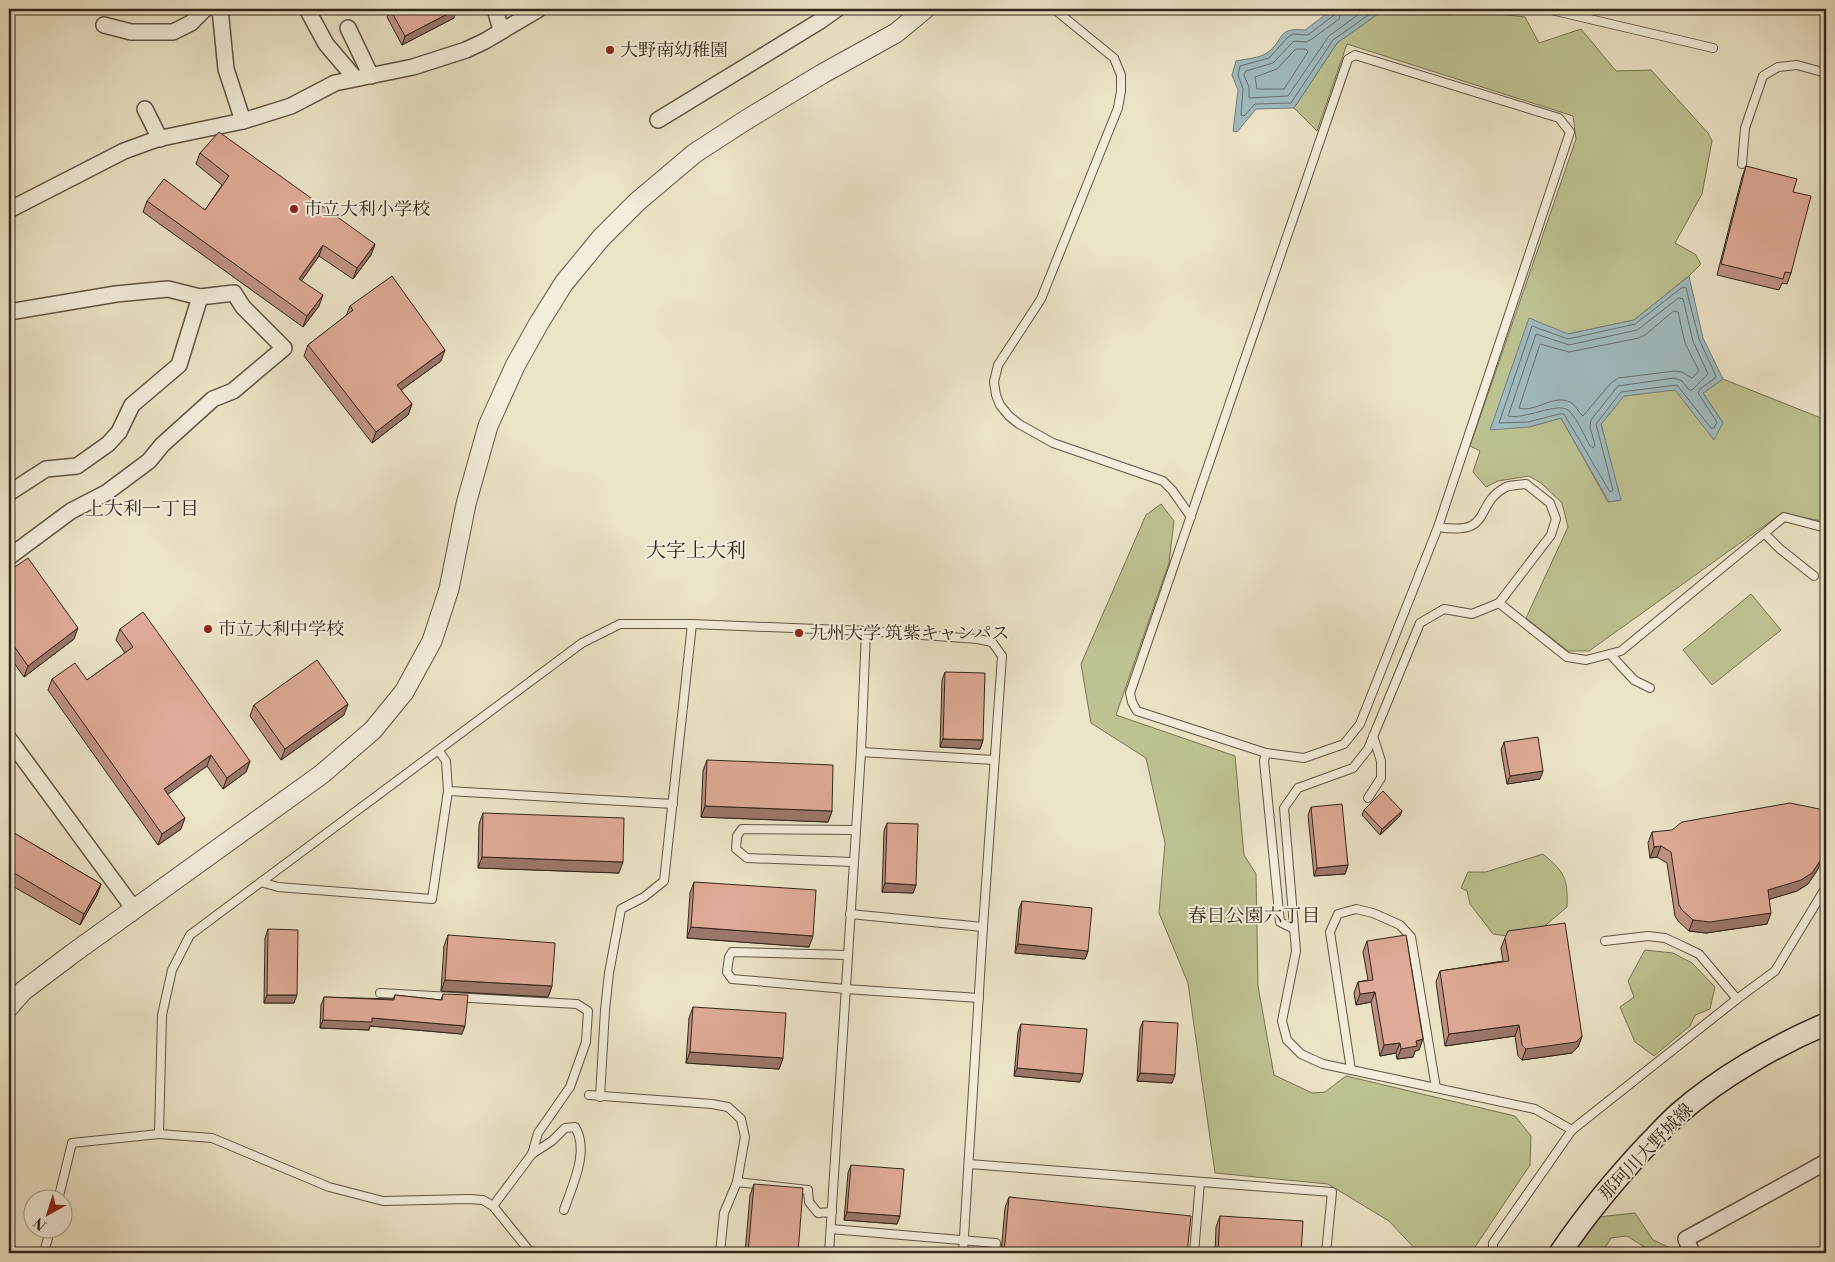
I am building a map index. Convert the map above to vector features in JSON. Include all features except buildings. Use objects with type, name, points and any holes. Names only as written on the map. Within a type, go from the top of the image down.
[{"type":"main road","name":"那珂川大野城線","points":[[1560,1253],[1580,1223],[1630,1163],[1678,1114],[1726,1078],[1797,1036],[1826,1024]]},
{"type":"street","points":[[104,25],[131,32],[173,32],[190,23],[205,9]]},
{"type":"street","points":[[220,9],[226,69],[243,121]]},
{"type":"street","points":[[307,9],[326,44],[355,78]]},
{"type":"street","points":[[495,9],[501,30]]},
{"type":"street","points":[[9,210],[124,151],[160,139],[243,121],[291,106],[335,83],[413,67],[466,50],[539,9]]},
{"type":"street","points":[[658,120],[837,9]]},
{"type":"street","points":[[9,1006],[24,991],[134,909],[322,774],[373,730],[404,692],[432,641],[449,589],[466,504],[488,426],[515,366],[539,323],[564,283],[601,238],[637,202],[695,153],[805,84],[896,33],[925,9]]},
{"type":"street","points":[[348,28],[371,76]]},
{"type":"street","points":[[145,109],[160,139]]},
{"type":"street","points":[[9,312],[116,294],[168,289],[200,297],[234,293],[243,307],[284,348],[233,391],[214,399],[162,445],[149,461],[106,493],[71,511],[9,557]]},
{"type":"street","points":[[9,493],[46,469],[77,466],[108,444],[119,432],[132,405],[179,364],[200,297]]},
{"type":"street","points":[[9,739],[134,909]]},
{"type":"street","points":[[1692,1253],[1686,1239],[1826,1162]]},
{"type":"lane","points":[[1054,9],[1114,58],[1121,75],[1121,91],[1118,108],[1042,299],[998,365],[994,382],[996,395],[1000,405],[1009,416],[1019,424],[1053,443],[1163,481],[1172,490],[1191,517]]},
{"type":"lane","points":[[1547,9],[1713,48]]},
{"type":"lane","points":[[1354,55],[1559,118],[1570,132],[1438,527],[1360,724],[1344,744],[1304,758],[1266,753],[1137,711],[1130,693],[1348,59],[1354,55]]},
{"type":"lane","points":[[1742,164],[1744,128],[1763,76],[1778,67],[1797,65],[1826,73]]},
{"type":"lane","points":[[1438,527],[1456,530],[1472,526],[1483,516],[1493,498],[1508,486],[1526,484],[1550,503],[1556,518],[1552,535],[1499,603],[1472,614],[1444,609],[1420,623],[1368,749],[1353,768],[1298,788],[1284,808],[1296,951],[1282,1021],[1287,1040],[1301,1054],[1323,1064],[1535,1109],[1572,1130]]},
{"type":"lane","points":[[1499,603],[1567,657],[1586,660],[1621,651],[1784,518],[1826,528]]},
{"type":"lane","points":[[1765,534],[1780,549],[1814,576]]},
{"type":"lane","points":[[159,1134],[162,1015],[172,970],[190,935],[582,644],[620,624],[692,624],[866,631],[978,639],[992,642],[1002,656],[978,998],[963,1253]]},
{"type":"lane","points":[[600,1097],[607,991],[621,910],[644,897],[664,881],[692,624]]},
{"type":"lane","points":[[829,1253],[861,752],[866,631]]},
{"type":"lane","points":[[1610,654],[1634,680],[1650,688]]},
{"type":"lane","points":[[1368,798],[1381,778],[1381,761],[1373,736]]},
{"type":"lane","points":[[260,882],[278,886],[432,899],[448,791],[446,761],[439,751]]},
{"type":"lane","points":[[861,752],[994,760]]},
{"type":"lane","points":[[1266,753],[1264,761],[1280,922],[1294,929]]},
{"type":"lane","points":[[448,791],[673,804]]},
{"type":"lane","points":[[853,862],[747,858],[736,848],[737,836],[742,829],[856,830]]},
{"type":"lane","points":[[1493,1253],[1493,1243],[1572,1130],[1775,971],[1826,887]]},
{"type":"lane","points":[[1352,1070],[1330,932],[1338,914],[1356,909],[1373,913],[1400,925],[1411,937],[1436,1088]]},
{"type":"lane","points":[[850,914],[983,927]]},
{"type":"lane","points":[[1605,941],[1648,936],[1665,938],[1698,954],[1737,999]]},
{"type":"lane","points":[[847,955],[732,952],[728,956],[727,972],[732,979],[846,990],[978,998]]},
{"type":"lane","points":[[380,993],[576,1004],[588,1011],[586,1042],[570,1087],[538,1134],[532,1154],[493,1206]]},
{"type":"lane","points":[[589,1095],[712,1104],[728,1107],[741,1119],[745,1137],[737,1182],[724,1213],[720,1253]]},
{"type":"lane","points":[[532,1154],[552,1142],[565,1128],[576,1127],[580,1135],[581,1156],[564,1210]]},
{"type":"lane","points":[[60,1190],[72,1143],[159,1134],[212,1138],[329,1186],[384,1201],[482,1200],[493,1206],[531,1253]]},
{"type":"lane","points":[[969,1164],[1332,1192],[1326,1253]]},
{"type":"lane","points":[[737,1182],[808,1190],[809,1202],[818,1213],[832,1212]]},
{"type":"lane","points":[[1194,1253],[1200,1182]]},
{"type":"lane","points":[[831,1229],[996,1243],[995,1253]]},
{"type":"lane","points":[[44,1253],[47,1240]]},
{"type":"green space","points":[[1385,9],[1416,9],[1449,15],[1480,12],[1525,17],[1539,43],[1581,29],[1616,71],[1651,70],[1708,133],[1712,141],[1702,194],[1675,243],[1695,254],[1701,264],[1689,276],[1634,320],[1568,334],[1529,427],[1561,418],[1608,502],[1620,500],[1601,424],[1624,396],[1675,389],[1723,423],[1703,393],[1723,379],[1826,420],[1826,522],[1782,513],[1589,651],[1568,651],[1526,618],[1568,527],[1562,503],[1541,483],[1529,476],[1498,481],[1486,487],[1473,472],[1480,451],[1470,446],[1576,139],[1573,116],[1347,44],[1317,131],[1294,108],[1337,43]]},
{"type":"green space","points":[[1161,504],[1174,521],[1169,563],[1116,715],[1235,756],[1244,855],[1256,874],[1258,986],[1274,1075],[1312,1093],[1325,1092],[1346,1076],[1515,1116],[1531,1136],[1530,1165],[1475,1247],[1474,1253],[1419,1253],[1389,1221],[1328,1184],[1215,1173],[1188,983],[1159,913],[1165,843],[1146,758],[1091,723],[1081,664],[1146,515]]},
{"type":"green space","points":[[1751,594],[1781,630],[1712,685],[1683,650]]},
{"type":"green space","points":[[1543,854],[1561,871],[1564,877],[1567,889],[1567,907],[1529,939],[1493,934],[1470,904],[1467,891],[1461,888],[1468,872],[1486,872]]},
{"type":"green space","points":[[1645,950],[1673,953],[1692,963],[1715,987],[1710,1009],[1695,1015],[1690,1026],[1654,1056],[1635,1042],[1620,1007],[1634,997],[1628,981]]},
{"type":"green space","points":[[1635,1213],[1653,1240],[1675,1250],[1676,1253],[1654,1253],[1627,1236],[1611,1238],[1602,1253],[1573,1253],[1598,1217]]},
{"type":"water","points":[[1333,9],[1385,9],[1337,43],[1294,108],[1256,109],[1237,132],[1233,131],[1238,90],[1232,75],[1236,61],[1264,55],[1289,30],[1305,30]]},
{"type":"water","points":[[1689,276],[1703,338],[1723,379],[1703,393],[1723,423],[1714,440],[1675,390],[1624,396],[1601,424],[1621,500],[1609,502],[1561,418],[1529,427],[1490,430],[1529,318],[1568,334],[1634,320]]},
{"type":"place","name":"大野南幼稚園","points":[[610,50]]},
{"type":"place","name":"市立大利小学校","points":[[294,209]]},
{"type":"place","name":"市立大利中学校","points":[[208,629]]},
{"type":"place","name":"九州大学 筑紫キャンパス","points":[[799,633]]},
{"type":"district","name":"上大利一丁目","points":[[142,509]]},
{"type":"district","name":"大字上大利","points":[[696,551]]},
{"type":"district","name":"春日公園六丁目","points":[[1254,916]]}]
